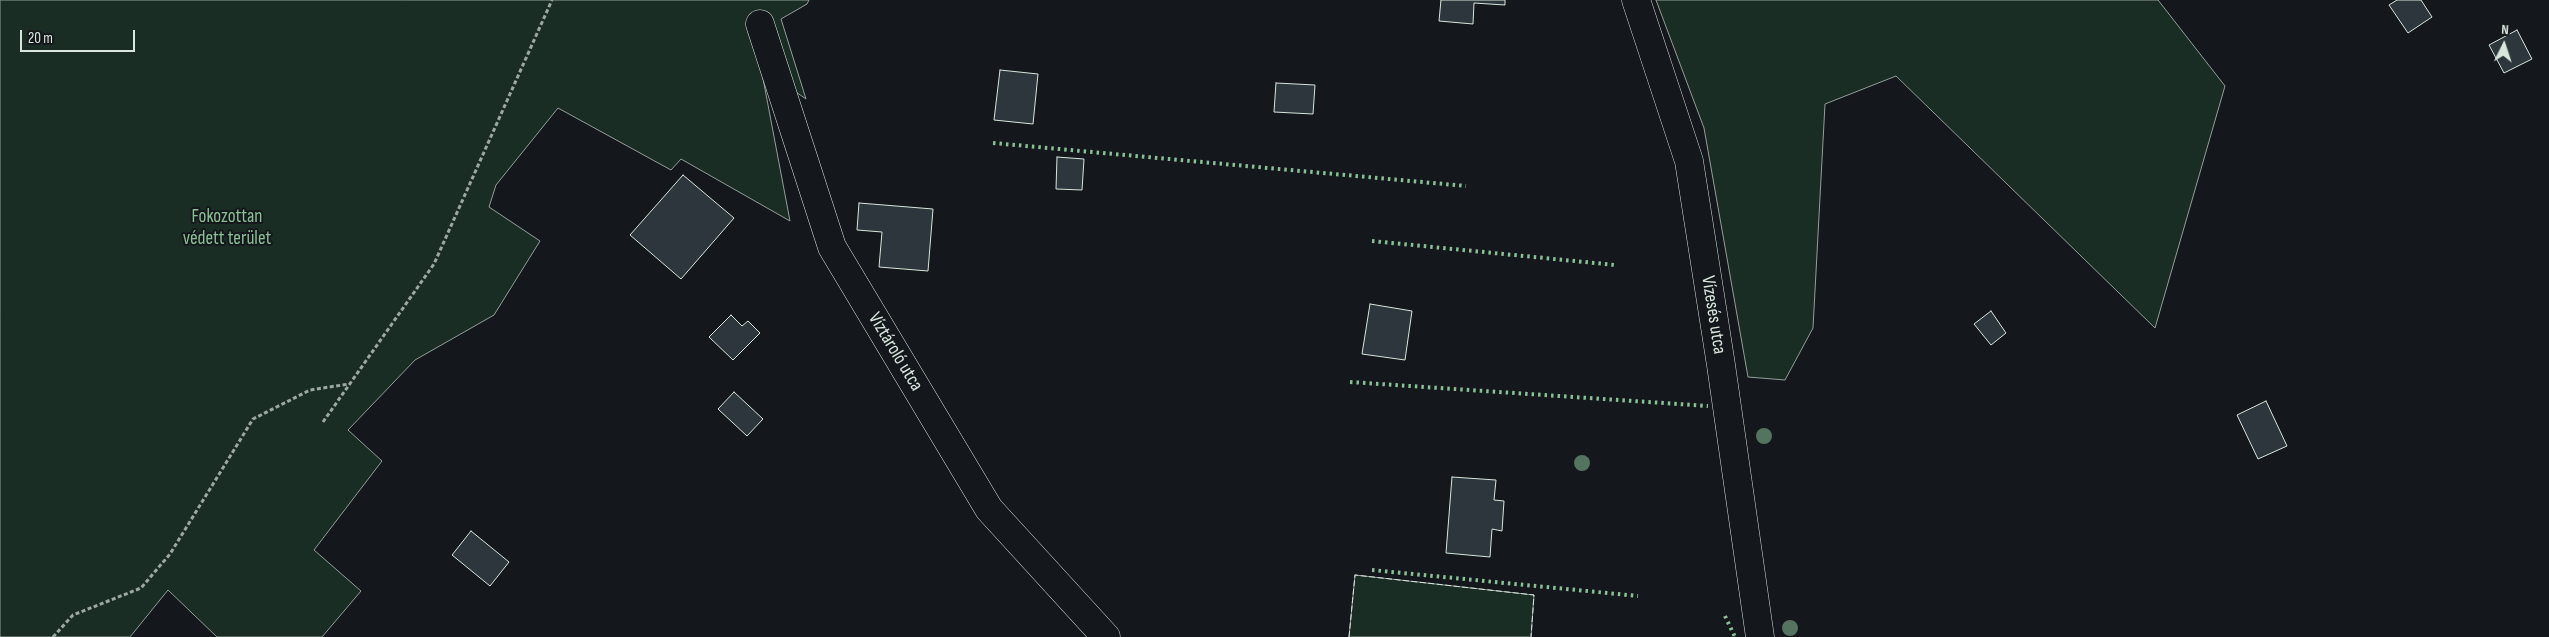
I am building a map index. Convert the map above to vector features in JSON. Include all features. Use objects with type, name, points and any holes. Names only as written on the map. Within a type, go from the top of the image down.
[{"type":"street","name":"Vízesés utca","points":[[1636,0],[1689,161],[1721,364],[1760,637]]},
{"type":"street","name":"Víztároló utca","points":[[760,24],[832,248],[989,509],[1106,637]]},
{"type":"path","points":[[322,422],[434,264],[552,0]]},
{"type":"path","points":[[53,637],[73,615],[141,588],[170,554],[253,419],[310,390],[349,384]]},
{"type":"green space","name":"Fokozottan védett terület","points":[[0,0],[809,0],[807,4],[781,19],[806,99],[761,68],[790,221],[681,159],[671,170],[558,108],[496,185],[489,207],[540,241],[494,315],[415,360],[348,430],[382,461],[314,550],[361,591],[322,637],[217,637],[168,590],[130,637],[0,637]]},
{"type":"green space","points":[[1656,0],[2158,0],[2225,86],[2155,328],[1896,76],[1825,104],[1813,328],[1785,380],[1748,377],[1704,128]]},
{"type":"green space","points":[[1355,575],[1534,595],[1531,637],[1349,637]]},
{"type":"building","points":[[1441,0],[1505,0],[1505,5],[1474,3],[1473,24],[1439,21]]},
{"type":"building","points":[[2397,0],[2421,0],[2432,17],[2408,33],[2389,5]]},
{"type":"building","points":[[2517,30],[2532,59],[2504,73],[2489,45]]},
{"type":"building","points":[[1000,70],[1038,74],[1033,124],[994,120]]},
{"type":"building","points":[[1276,83],[1315,85],[1313,114],[1274,112]]},
{"type":"building","points":[[1057,157],[1084,159],[1082,190],[1056,189]]},
{"type":"building","points":[[683,175],[734,218],[681,279],[630,235]]},
{"type":"building","points":[[859,203],[933,209],[928,271],[879,267],[882,232],[857,230]]},
{"type":"building","points":[[1370,304],[1412,311],[1405,360],[1362,354]]},
{"type":"building","points":[[1991,311],[2006,333],[1991,345],[1974,324]]},
{"type":"building","points":[[731,315],[742,326],[748,321],[760,333],[733,360],[709,337]]},
{"type":"building","points":[[734,392],[763,419],[747,436],[718,409]]},
{"type":"building","points":[[2266,401],[2287,446],[2258,459],[2237,415]]},
{"type":"building","points":[[1452,477],[1496,480],[1494,500],[1504,501],[1502,531],[1492,529],[1490,557],[1446,553]]},
{"type":"building","points":[[471,531],[509,562],[490,586],[452,555]]},
{"type":"hedge","points":[[993,143],[1466,186]]},
{"type":"hedge","points":[[1372,241],[1615,265]]},
{"type":"hedge","points":[[1350,382],[1708,406]]},
{"type":"hedge","points":[[1372,570],[1638,596]]},
{"type":"hedge","points":[[1725,616],[1735,637]]},
{"type":"fence","points":[[1349,637],[1355,575],[1534,595],[1531,637]]}]
